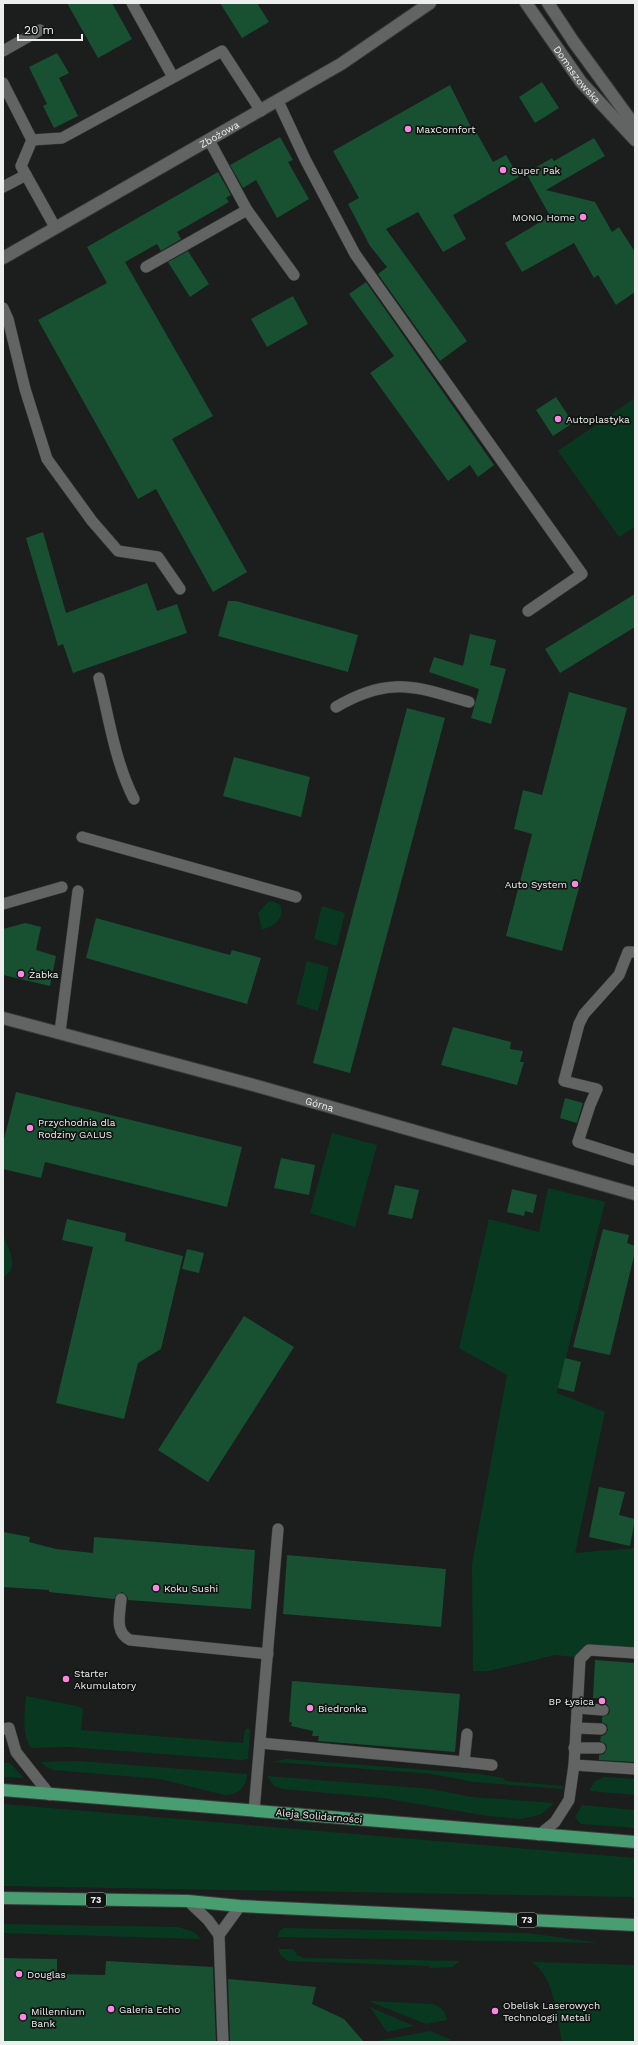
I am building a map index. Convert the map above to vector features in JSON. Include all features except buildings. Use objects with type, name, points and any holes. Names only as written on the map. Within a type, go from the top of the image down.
[{"type":"main road","name":"Aleja Solidarności","points":[[3,1790],[635,1842]]},
{"type":"main road","name":"73","points":[[3,1898],[188,1901],[240,1906],[635,1926]]},
{"type":"street","name":"Zbożowa","points":[[3,258],[278,101],[364,50],[430,3]]},
{"type":"street","name":"Domaszowska","points":[[526,3],[581,82],[635,140]]},
{"type":"street","name":"Domaszowska","points":[[548,3],[573,41],[635,126]]},
{"type":"street","name":"Górna","points":[[3,1018],[60,1032],[257,1086],[635,1194]]},
{"type":"lane","points":[[132,3],[173,77]]},
{"type":"lane","points":[[3,51],[40,30]]},
{"type":"lane","points":[[32,140],[62,138],[222,51],[261,110]]},
{"type":"lane","points":[[3,83],[32,140],[21,166],[55,227]]},
{"type":"lane","points":[[278,101],[305,159],[355,254],[582,574],[528,611]]},
{"type":"lane","points":[[209,140],[247,210],[294,275]]},
{"type":"lane","points":[[3,187],[26,175]]},
{"type":"lane","points":[[146,267],[247,210]]},
{"type":"lane","points":[[3,308],[8,319],[25,389],[47,459],[92,521],[118,551],[158,557],[180,589]]},
{"type":"lane","points":[[99,678],[120,763],[127,785],[134,799]]},
{"type":"lane","points":[[336,707],[355,696],[394,687],[417,689],[469,702]]},
{"type":"lane","points":[[82,837],[296,897]]},
{"type":"lane","points":[[3,904],[62,887]]},
{"type":"lane","points":[[60,1032],[78,891]]},
{"type":"lane","points":[[635,952],[628,952],[619,975],[584,1014],[579,1024],[564,1081],[597,1088],[578,1142],[635,1160]]},
{"type":"lane","points":[[254,1811],[278,1529]]},
{"type":"lane","points":[[121,1600],[119,1629],[123,1636],[130,1640],[268,1654]]},
{"type":"lane","points":[[539,1834],[555,1822],[569,1800],[574,1765],[578,1674],[582,1654],[588,1650],[635,1653]]},
{"type":"lane","points":[[577,1708],[603,1710]]},
{"type":"lane","points":[[6,1728],[16,1752],[50,1795]]},
{"type":"lane","points":[[576,1728],[601,1729]]},
{"type":"lane","points":[[464,1762],[467,1734]]},
{"type":"lane","points":[[260,1743],[492,1765]]},
{"type":"lane","points":[[574,1748],[600,1748]]},
{"type":"lane","points":[[574,1765],[635,1769]]},
{"type":"lane","points":[[188,1901],[208,1920],[219,1935],[223,2042]]},
{"type":"lane","points":[[219,1935],[240,1906]]},
{"type":"green space","points":[[635,398],[635,527],[619,537],[558,451]]},
{"type":"green space","points":[[272,901],[280,905],[280,917],[275,924],[262,929],[258,913],[268,902]]},
{"type":"green space","points":[[322,906],[345,913],[337,946],[314,939]]},
{"type":"green space","points":[[307,961],[329,967],[318,1011],[296,1004]]},
{"type":"green space","points":[[332,1133],[377,1145],[355,1227],[310,1213]]},
{"type":"green space","points":[[548,1188],[605,1202],[557,1393],[605,1412],[575,1553],[635,1548],[635,1648],[594,1645],[585,1646],[574,1657],[555,1655],[489,1671],[473,1671],[472,1564],[507,1375],[459,1348],[489,1219],[539,1232]]},
{"type":"green space","points":[[4,1237],[12,1259],[12,1264],[8,1274],[3,1277]]},
{"type":"green space","points":[[26,1696],[81,1707],[83,1710],[81,1730],[243,1743],[245,1730],[248,1728],[250,1731],[248,1759],[241,1760],[70,1747],[31,1748],[25,1729]]},
{"type":"green space","points":[[286,1759],[480,1774],[503,1778],[506,1781],[563,1786],[562,1789],[474,1782],[432,1774],[273,1762]]},
{"type":"green space","points":[[79,1761],[247,1774],[247,1777],[240,1790],[233,1794],[225,1795],[160,1779],[54,1770],[45,1766],[41,1762]]},
{"type":"green space","points":[[3,1763],[10,1763],[24,1778],[3,1777]]},
{"type":"green space","points":[[267,1776],[432,1789],[471,1797],[554,1803],[540,1815],[520,1819],[487,1816],[383,1798],[283,1789],[274,1786]]},
{"type":"green space","points":[[604,1777],[635,1779],[635,1795],[589,1791],[595,1781]]},
{"type":"green space","points":[[3,1804],[635,1858],[635,1897],[3,1886]]},
{"type":"green space","points":[[582,1805],[635,1810],[635,1828],[581,1824],[575,1817]]},
{"type":"green space","points":[[3,1924],[178,1927],[194,1932],[201,1939],[3,1933]]},
{"type":"green space","points":[[284,1928],[528,1933],[599,1943],[278,1937],[279,1931]]},
{"type":"green space","points":[[278,1949],[293,1949],[297,1955],[303,1958],[460,1961],[452,1967],[429,1968],[429,1966],[288,1961],[281,1956]]},
{"type":"green space","points":[[532,1962],[635,1965],[635,2042],[562,2042],[554,1999],[550,1988],[540,1969]]},
{"type":"green space","points":[[368,2001],[433,2004],[442,2010],[447,2020],[426,2024]]},
{"type":"green space","points":[[370,2007],[414,2026],[387,2032]]},
{"type":"green space","points":[[430,2031],[452,2040],[441,2042],[372,2042]]},
{"type":"place","name":"MaxComfort","points":[[408,129]]},
{"type":"place","name":"Super Pak","points":[[503,170]]},
{"type":"place","name":"MONO Home","points":[[583,217]]},
{"type":"place","name":"Autoplastyka","points":[[558,419]]},
{"type":"place","name":"Auto System","points":[[575,884]]},
{"type":"place","name":"Żabka","points":[[21,974]]},
{"type":"place","name":"Przychodnia dla Rodziny GALUS","points":[[30,1128]]},
{"type":"place","name":"Koku Sushi","points":[[156,1588]]},
{"type":"place","name":"Starter Akumulatory","points":[[66,1679]]},
{"type":"place","name":"BP Łysica","points":[[602,1701]]},
{"type":"place","name":"Biedronka","points":[[310,1708]]},
{"type":"place","name":"Douglas","points":[[19,1974]]},
{"type":"place","name":"Galeria Echo","points":[[111,2009]]},
{"type":"place","name":"Obelisk Laserowych Technologii Metali","points":[[495,2011]]},
{"type":"place","name":"Millennium Bank","points":[[23,2017]]}]
